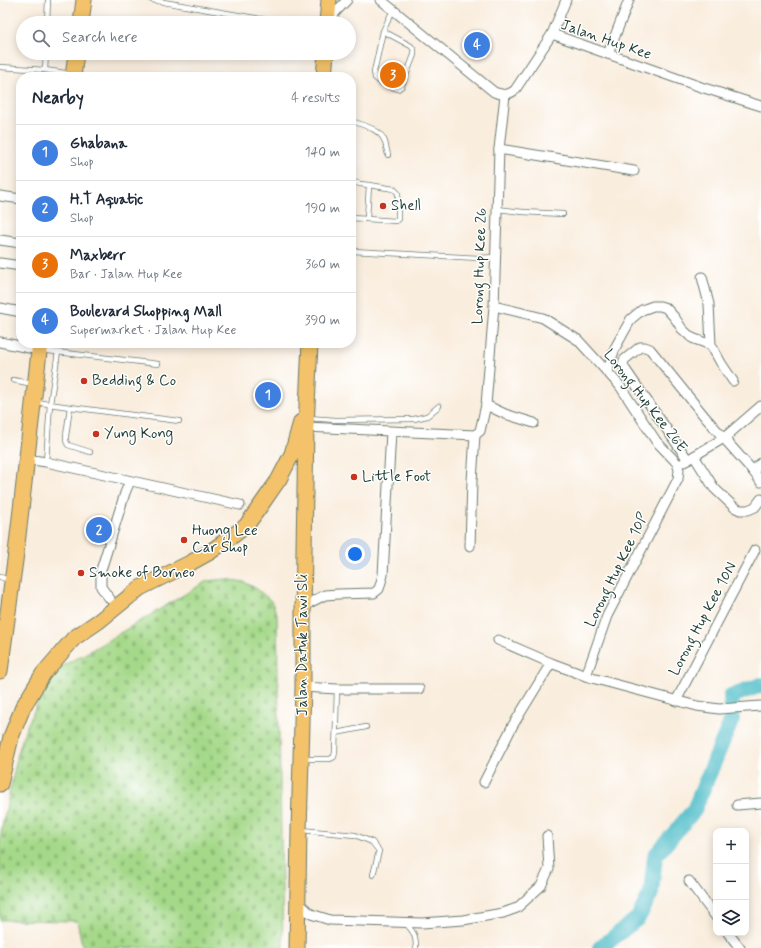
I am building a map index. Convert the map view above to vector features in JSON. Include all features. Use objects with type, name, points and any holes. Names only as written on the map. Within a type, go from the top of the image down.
[{"type":"highway","points":[[82,16],[84,0]]},
{"type":"highway","points":[[328,16],[329,0]]},
{"type":"highway","points":[[73,72],[75,60]]},
{"type":"highway","points":[[324,72],[325,60]]},
{"type":"highway","points":[[0,671],[6,579],[26,459],[40,348]]},
{"type":"highway","name":"Jalan Datuk Tawi Sli","points":[[297,948],[303,687],[306,422],[310,348]]},
{"type":"highway","points":[[110,599],[121,593],[140,588],[190,563],[232,538],[246,526],[279,479],[292,454],[308,396]]},
{"type":"highway","points":[[0,784],[10,737],[23,707],[43,674],[74,638],[99,621],[140,588]]},
{"type":"street","points":[[333,16],[347,0]]},
{"type":"street","points":[[381,0],[494,92],[505,95]]},
{"type":"street","points":[[552,34],[566,0]]},
{"type":"street","points":[[608,54],[629,0]]},
{"type":"street","name":"Jalan Hup Kee","points":[[505,95],[510,94],[515,90],[552,34],[701,87],[761,106]]},
{"type":"street","name":"Lorong Hup Kee 26","points":[[470,546],[472,481],[476,435],[480,431],[486,405],[494,306],[499,149],[505,95]]},
{"type":"street","points":[[499,149],[634,171]]},
{"type":"street","points":[[0,196],[16,198]]},
{"type":"street","points":[[0,240],[16,242]]},
{"type":"street","points":[[0,262],[16,265]]},
{"type":"street","points":[[702,277],[709,304],[711,345],[733,381]]},
{"type":"street","name":"Lorong Hup Kee 26E","points":[[494,306],[543,318],[578,340],[620,386],[656,441],[677,463],[679,470],[678,479]]},
{"type":"street","points":[[607,372],[615,348],[631,319],[642,310],[653,306],[666,308],[682,329],[692,338],[711,345]]},
{"type":"street","points":[[0,308],[16,311]]},
{"type":"street","points":[[0,342],[16,344]]},
{"type":"street","points":[[761,482],[705,417],[650,349],[640,346],[624,360],[623,365],[631,378],[714,488],[734,507],[740,510],[748,510],[755,507],[761,499]]},
{"type":"street","points":[[620,386],[631,378]]},
{"type":"street","points":[[486,405],[498,411],[534,423]]},
{"type":"street","points":[[678,466],[724,438],[761,406]]},
{"type":"street","points":[[306,422],[391,432],[476,435]]},
{"type":"street","points":[[303,613],[309,603],[325,596],[338,594],[374,593],[380,589],[383,575],[391,432]]},
{"type":"street","points":[[26,459],[46,462],[240,505]]},
{"type":"street","points":[[753,471],[761,463]]},
{"type":"street","name":"Lorong Hup Kee 10P","points":[[586,676],[607,616],[678,479]]},
{"type":"street","points":[[110,599],[101,587],[101,570],[130,481]]},
{"type":"street","name":"Lorong Hup Kee 10N","points":[[676,701],[755,550]]},
{"type":"street","points":[[498,640],[551,663],[586,676],[676,701],[719,709],[761,706]]},
{"type":"street","points":[[484,782],[513,725],[551,663]]},
{"type":"street","points":[[303,687],[336,689],[419,689]]},
{"type":"street","points":[[737,805],[761,803]]},
{"type":"street","points":[[298,902],[311,914],[330,920],[422,923],[464,920],[503,913],[517,908],[541,886],[549,869],[547,836]]},
{"type":"street","points":[[689,881],[713,912]]},
{"type":"street","points":[[730,936],[740,948]]},
{"type":"lane","points":[[47,16],[48,0]]},
{"type":"lane","points":[[152,0],[243,16]]},
{"type":"lane","points":[[383,31],[411,46],[414,50],[414,55],[402,86],[398,89],[378,81],[375,78],[374,72],[383,31],[393,10]]},
{"type":"lane","points":[[45,70],[46,60]]},
{"type":"lane","points":[[0,66],[56,72]]},
{"type":"lane","points":[[356,123],[370,128],[382,136],[385,141],[388,155]]},
{"type":"lane","points":[[356,183],[396,190],[398,193],[398,219],[396,221],[356,218]]},
{"type":"lane","points":[[367,219],[369,185]]},
{"type":"lane","points":[[496,209],[563,214]]},
{"type":"lane","points":[[356,251],[479,258],[495,257]]},
{"type":"lane","points":[[46,348],[58,352],[158,364]]},
{"type":"lane","points":[[46,462],[50,404],[58,352]]},
{"type":"lane","points":[[13,380],[35,384]]},
{"type":"lane","points":[[33,402],[179,421]]},
{"type":"lane","points":[[306,422],[414,419],[427,416],[439,406]]},
{"type":"lane","points":[[70,407],[66,441],[68,445],[90,452]]},
{"type":"lane","points":[[301,759],[330,759],[334,757],[336,733],[336,689]]},
{"type":"lane","points":[[336,733],[366,727]]},
{"type":"lane","points":[[299,830],[355,835],[372,842],[379,851],[373,875]]},
{"type":"lane","points":[[404,922],[413,930],[416,939],[416,948]]},
{"type":"green space","points":[[225,579],[244,582],[257,589],[271,601],[277,614],[283,948],[83,948],[77,921],[0,920],[0,837],[18,753],[26,728],[43,691],[51,678],[64,665],[207,581]]},
{"type":"waterway","points":[[600,948],[638,918],[651,893],[655,856],[694,810],[732,719],[731,696],[761,685]]},
{"type":"place","name":"Boulevard Shopping Mall","points":[[477,45]]},
{"type":"place","name":"Maxberr","points":[[393,75]]},
{"type":"place","name":"Shell","points":[[383,206]]},
{"type":"place","name":"Bedding & Co","points":[[84,381]]},
{"type":"place","name":"Ghabana","points":[[268,395]]},
{"type":"place","name":"Yung Kong","points":[[96,434]]},
{"type":"place","name":"Little Foot","points":[[354,477]]},
{"type":"place","name":"H.T Aquatic","points":[[99,530]]},
{"type":"place","name":"Huong Lee Car Shop","points":[[184,540]]},
{"type":"place","name":"Smoke of Borneo","points":[[81,573]]}]
